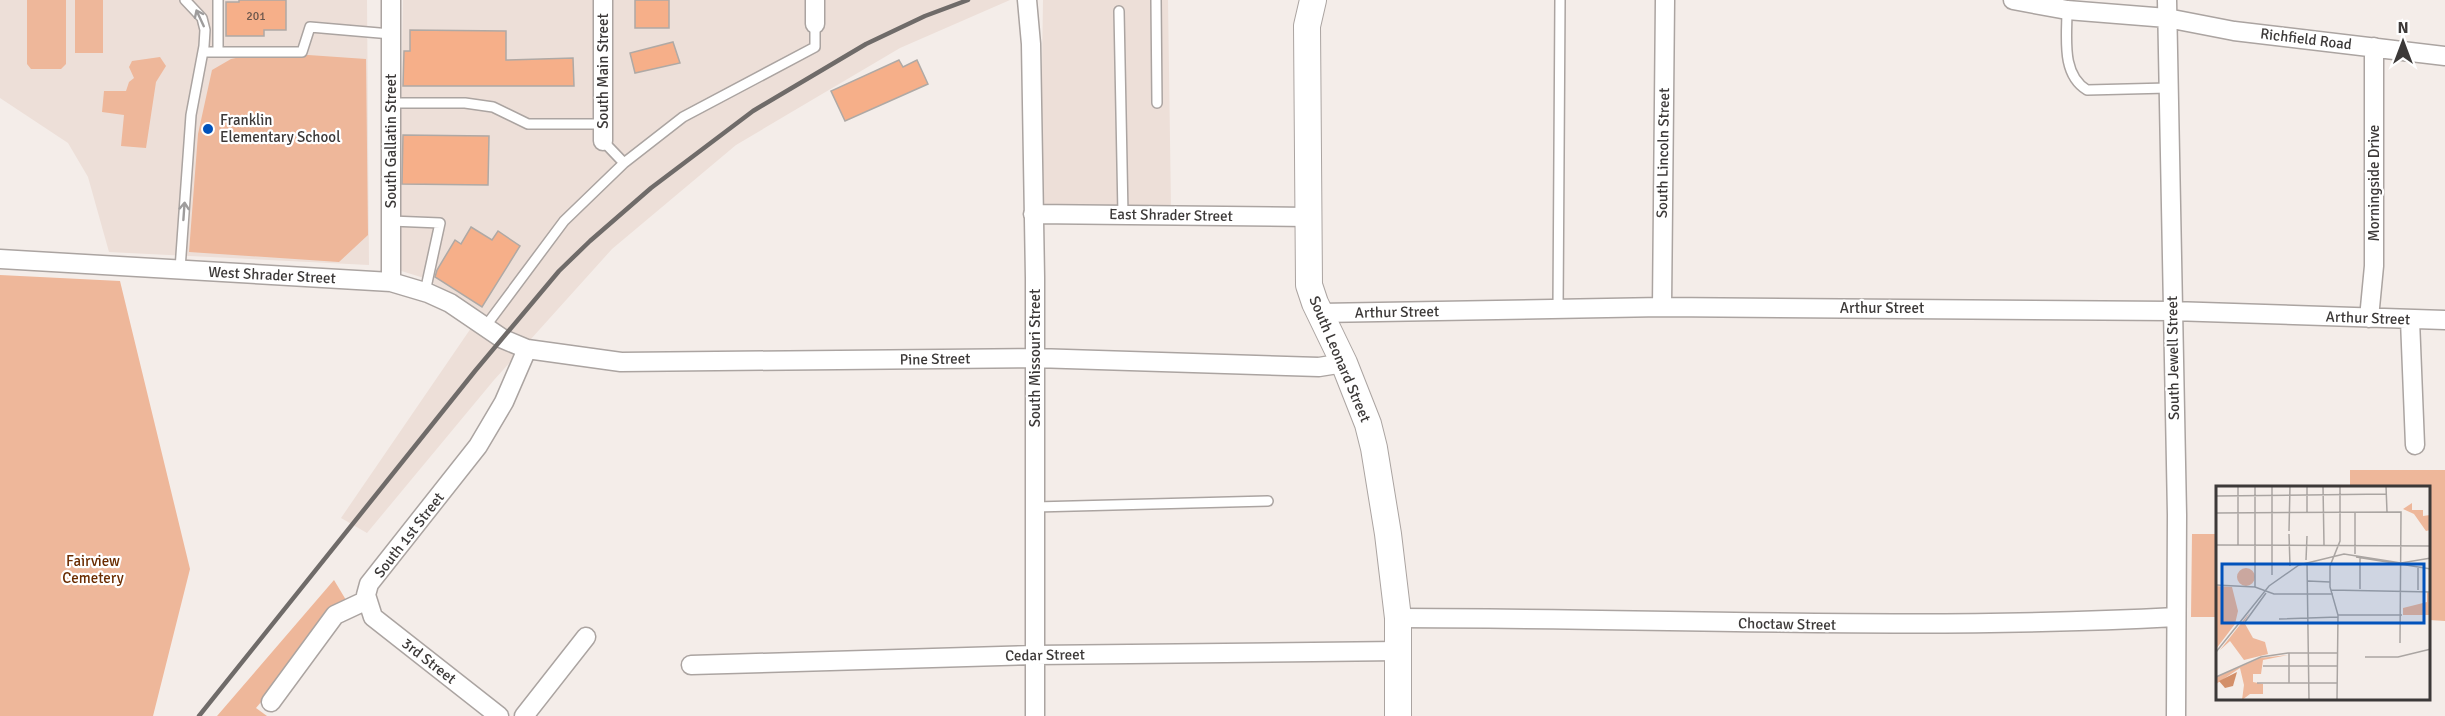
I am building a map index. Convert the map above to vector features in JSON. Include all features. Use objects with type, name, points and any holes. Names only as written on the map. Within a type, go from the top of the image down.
[{"type":"main road","name":"South Leonard Street","points":[[1314,0],[1307,26],[1309,285],[1320,314],[1344,363],[1368,424],[1374,448],[1388,534],[1398,618],[1398,716]]},
{"type":"street","name":"South Gallatin Street","points":[[391,282],[392,0]]},
{"type":"street","name":"South Main Street","points":[[603,0],[603,133]]},
{"type":"street","points":[[815,0],[815,24]]},
{"type":"street","name":"South Missouri Street","points":[[1027,0],[1031,44],[1035,358],[1035,716]]},
{"type":"street","name":"South Lincoln Street","points":[[1662,307],[1665,0]]},
{"type":"street","name":"Richfield Road","points":[[2013,0],[2067,10],[2167,18],[2234,31],[2445,56]]},
{"type":"street","name":"South Jewell Street","points":[[2167,0],[2176,716]]},
{"type":"street","name":"Morningside Drive","points":[[2369,318],[2374,266],[2374,47]]},
{"type":"street","name":"East Shrader Street","points":[[1033,214],[1308,217]]},
{"type":"street","name":"West Shrader Street","points":[[0,260],[391,282],[425,292],[450,303],[503,339],[527,349]]},
{"type":"street","name":"Arthur Street","points":[[1320,314],[1662,307],[2172,310],[2445,320]]},
{"type":"street","points":[[2410,320],[2415,445]]},
{"type":"street","name":"Pine Street","points":[[527,349],[621,362],[1035,358],[1319,367],[1344,363]]},
{"type":"street","name":"South 1st Street","points":[[367,600],[369,584],[478,446],[504,402],[527,349]]},
{"type":"street","points":[[271,702],[336,615],[367,600]]},
{"type":"street","name":"3rd Street","points":[[367,600],[373,617],[500,716]]},
{"type":"street","name":"Choctaw Street","points":[[1398,618],[1966,625],[2176,617]]},
{"type":"street","points":[[524,716],[586,637]]},
{"type":"street","name":"Cedar Street","points":[[691,665],[1035,655],[1399,651]]},
{"type":"lane","points":[[180,269],[191,115],[205,30],[195,8],[185,0]]},
{"type":"lane","points":[[218,0],[218,52]]},
{"type":"lane","points":[[1156,0],[1157,103]]},
{"type":"lane","points":[[1558,309],[1560,0]]},
{"type":"lane","points":[[2067,10],[2069,66],[2076,83],[2087,90],[2168,88]]},
{"type":"lane","points":[[1119,11],[1124,215]]},
{"type":"lane","points":[[485,327],[564,221],[624,163],[683,117],[815,47],[815,24]]},
{"type":"lane","points":[[203,52],[302,52],[310,27],[391,33]]},
{"type":"lane","points":[[391,103],[465,103],[493,107],[528,124],[603,133],[624,163]]},
{"type":"lane","points":[[391,221],[440,223],[425,292]]},
{"type":"lane","points":[[1035,507],[1268,501]]},
{"type":"shaded area","name":"Franklin Elementary School","points":[[0,0],[367,0],[369,265],[109,252],[88,177],[68,143],[0,98]]},
{"type":"shaded area","points":[[403,0],[1010,0],[900,48],[736,145],[612,249],[494,380],[367,533],[341,518],[482,312],[424,278],[398,270]]},
{"type":"shaded area","points":[[1043,0],[1168,0],[1171,209],[1048,210],[1040,204]]},
{"type":"green space","points":[[27,0],[66,0],[66,64],[61,69],[31,69],[27,64]]},
{"type":"green space","points":[[75,0],[103,0],[103,53],[75,53]]},
{"type":"green space","points":[[265,52],[366,59],[368,235],[339,262],[189,252],[198,134],[212,70],[231,59]]},
{"type":"green space","points":[[160,57],[166,66],[156,82],[146,148],[121,146],[124,115],[102,112],[104,91],[126,91],[129,82],[134,78],[129,67],[132,61]]},
{"type":"green space","name":"Fairview Cemetery","points":[[0,275],[120,281],[190,569],[153,716],[0,716]]},
{"type":"green space","points":[[2350,470],[2445,470],[2445,621],[2430,620],[2430,486],[2350,486]]},
{"type":"green space","points":[[2192,534],[2216,534],[2216,617],[2191,617]]},
{"type":"green space","points":[[334,580],[346,600],[256,708],[267,716],[217,716]]},
{"type":"building","points":[[239,0],[286,0],[286,30],[264,30],[264,36],[226,36],[226,2],[239,2]]},
{"type":"building","points":[[635,0],[669,0],[669,28],[635,28]]},
{"type":"building","points":[[410,30],[506,31],[506,60],[573,58],[574,86],[403,86],[404,51],[410,51]]},
{"type":"building","points":[[673,42],[680,63],[635,73],[630,53]]},
{"type":"building","points":[[899,60],[903,67],[917,60],[928,84],[845,121],[831,91]]},
{"type":"building","points":[[403,135],[489,136],[488,185],[402,184]]},
{"type":"building","points":[[471,227],[492,240],[498,231],[520,246],[482,307],[435,277],[455,240],[461,244]]},
{"type":"railway","points":[[199,716],[475,371],[559,271],[590,241],[651,188],[753,111],[866,44],[925,16],[968,0]]},
{"type":"place","name":"Franklin Elementary School","points":[[208,129]]}]
